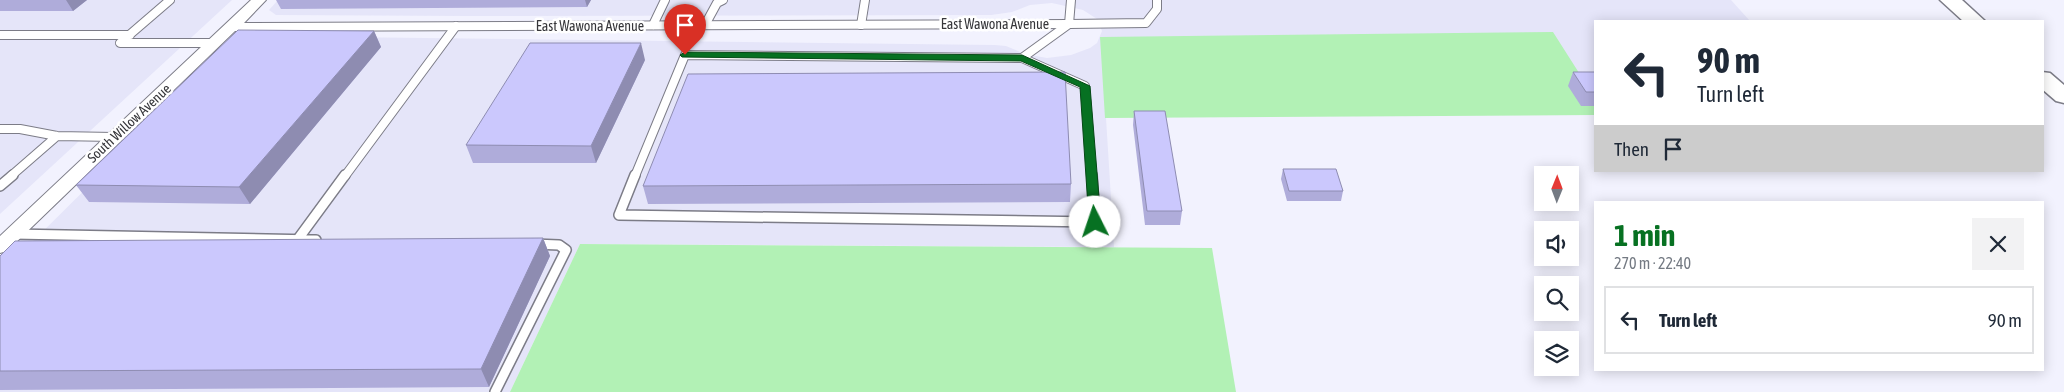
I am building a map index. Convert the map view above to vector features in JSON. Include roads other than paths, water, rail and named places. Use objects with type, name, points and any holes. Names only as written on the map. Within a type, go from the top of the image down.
[{"type":"street","name":"South Willow Avenue","points":[[0,247],[259,0]]},
{"type":"street","points":[[1950,0],[1974,20]]},
{"type":"street","name":"East Wawona Avenue","points":[[231,27],[1069,24]]},
{"type":"street","points":[[2044,80],[2064,96]]},
{"type":"lane","points":[[170,0],[120,42],[214,43]]},
{"type":"lane","points":[[653,26],[665,0]]},
{"type":"lane","points":[[705,25],[717,3],[723,0]]},
{"type":"lane","points":[[861,25],[866,0]]},
{"type":"lane","points":[[1069,24],[1071,0]]},
{"type":"lane","points":[[1022,58],[1085,86],[1095,222],[618,215],[685,55],[1022,58],[1069,24],[1146,23],[1157,9],[1158,0]]},
{"type":"lane","points":[[298,240],[456,26]]},
{"type":"lane","points":[[0,34],[130,34]]},
{"type":"lane","points":[[0,129],[20,129],[57,136],[114,137]]},
{"type":"lane","points":[[0,186],[57,136]]},
{"type":"lane","points":[[13,234],[327,240]]},
{"type":"lane","points":[[495,392],[566,250],[559,245],[520,244]]}]
